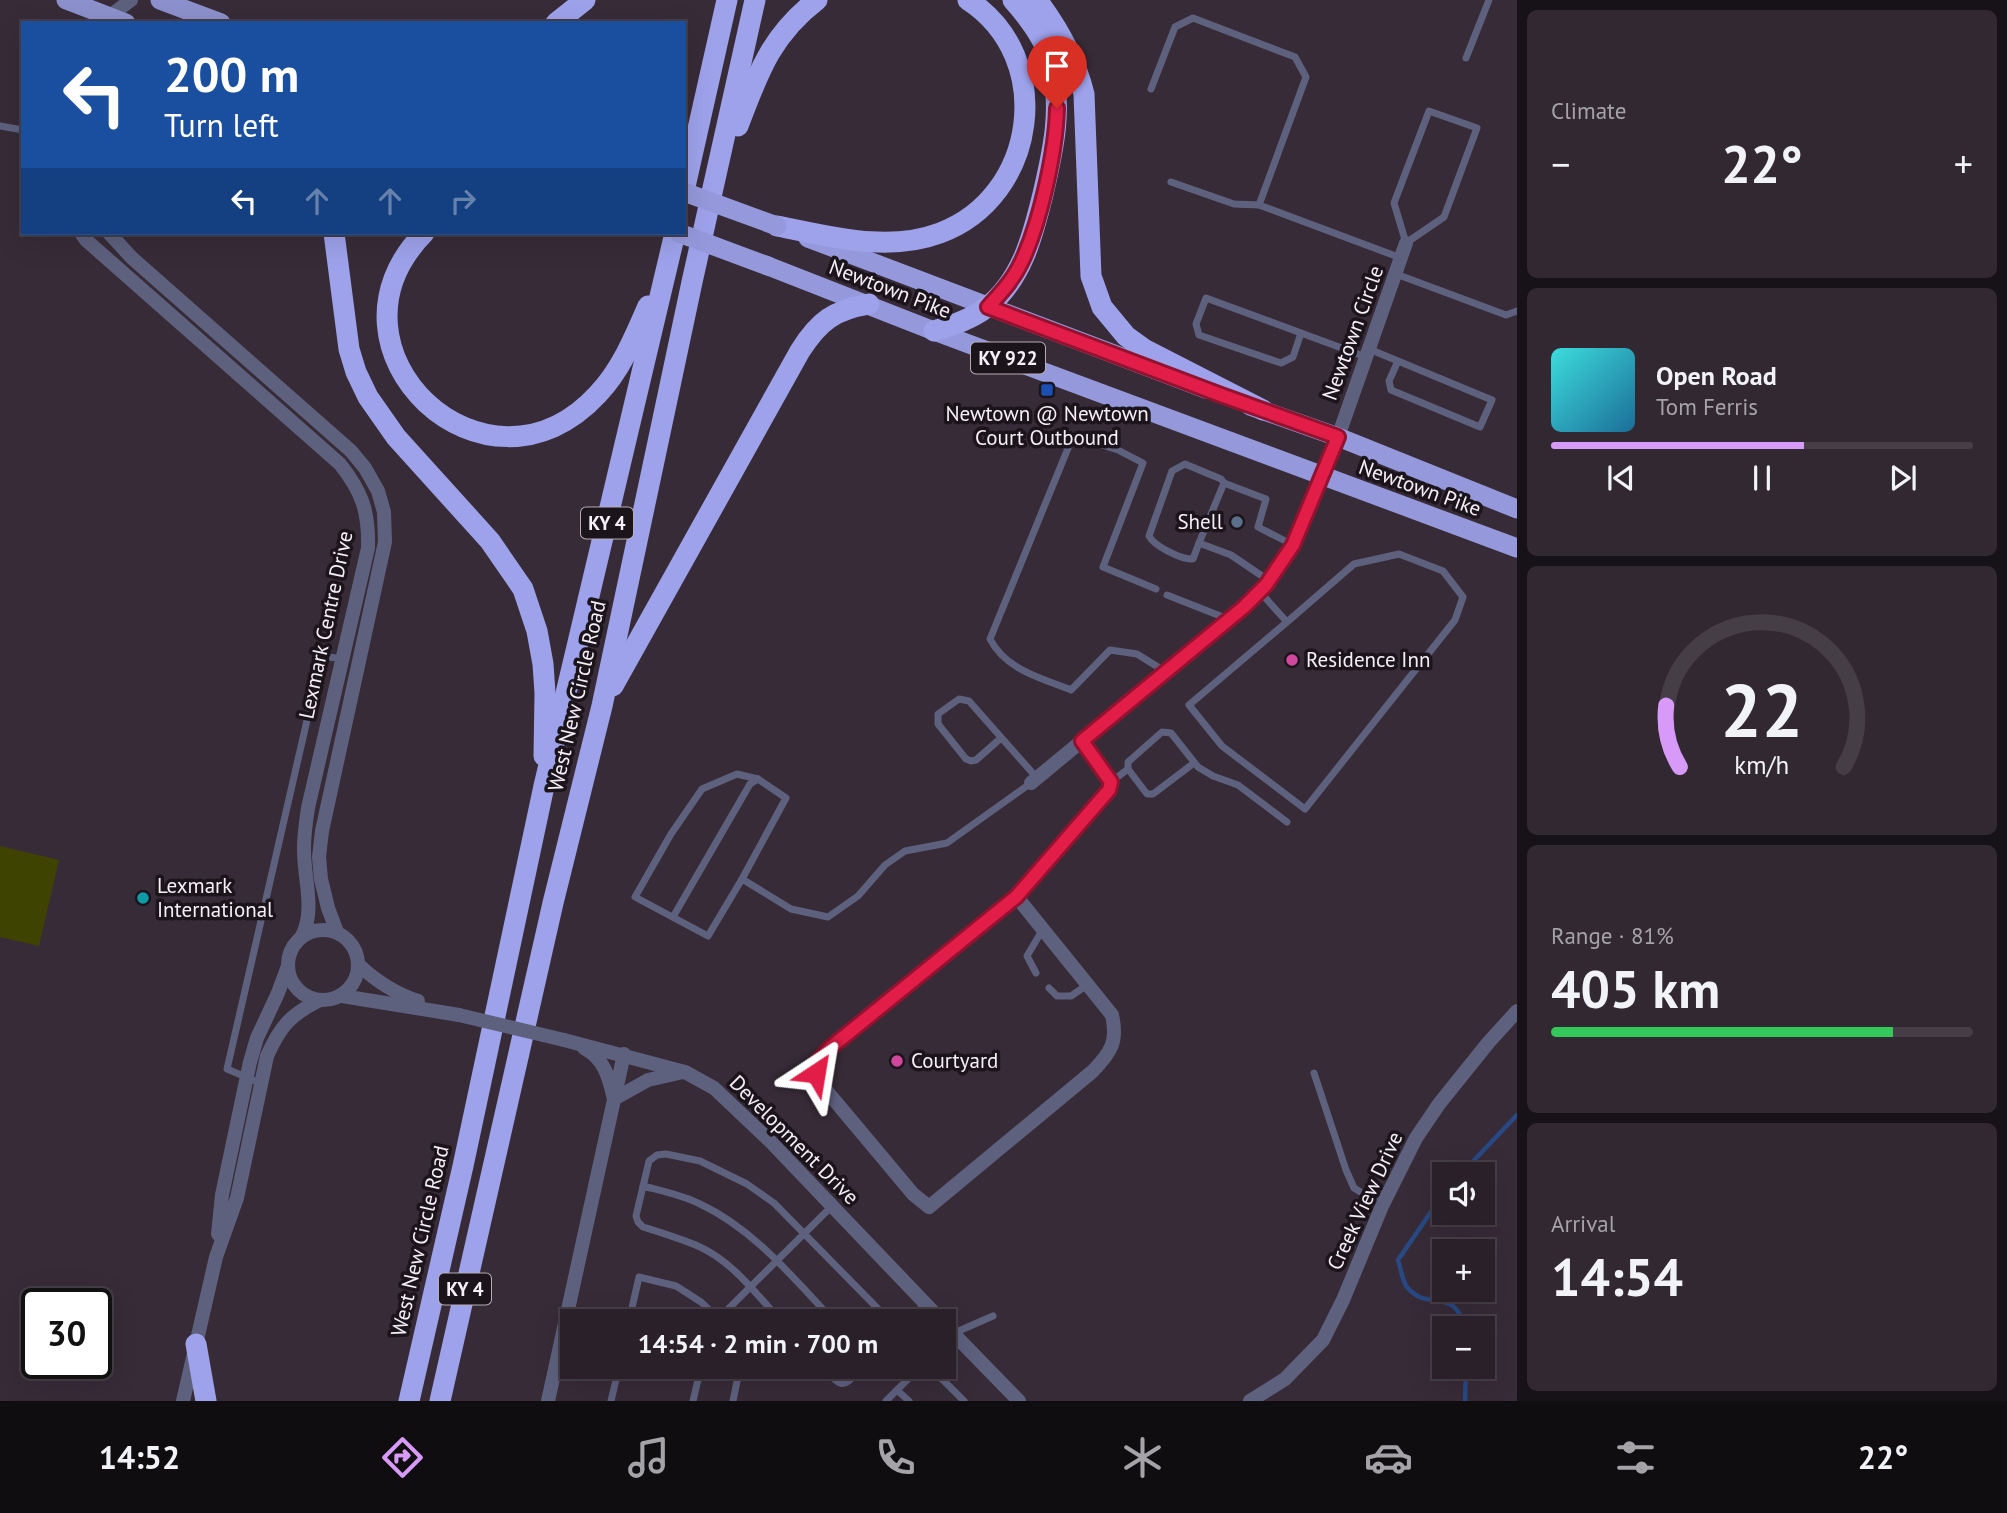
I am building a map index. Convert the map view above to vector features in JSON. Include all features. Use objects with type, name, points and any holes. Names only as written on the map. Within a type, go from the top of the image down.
[{"type":"highway","points":[[559,21],[585,0]]},
{"type":"highway","points":[[686,183],[727,0]]},
{"type":"highway","name":"West New Circle Road","points":[[440,1401],[547,929],[602,706],[755,0]]},
{"type":"highway","points":[[713,190],[761,66],[788,27],[817,0]]},
{"type":"highway","points":[[777,226],[859,241],[889,243],[916,240],[940,233],[965,221],[993,197],[1019,149],[1025,123],[1025,102],[1016,58],[992,21],[968,0]]},
{"type":"highway","points":[[934,331],[957,324],[988,307],[1006,288],[1021,265],[1033,234],[1050,164],[1056,125],[1057,90],[1051,60],[1037,32],[1013,0]]},
{"type":"highway","points":[[1037,0],[1062,35],[1079,72],[1084,94],[1091,276],[1102,307],[1126,336],[1144,349],[1263,410]]},
{"type":"highway","name":"Newtown Pike","points":[[686,193],[1338,437],[1517,509]]},
{"type":"highway","points":[[334,235],[349,349],[368,397],[396,437],[490,541],[523,589],[537,631],[543,664],[544,786]]},
{"type":"highway","points":[[422,235],[399,267],[390,292],[387,320],[391,348],[404,377],[421,399],[442,416],[465,429],[490,436],[539,432],[563,422],[599,394],[615,373],[635,336],[669,259]]},
{"type":"highway","name":"West New Circle Road","points":[[409,1401],[463,1166],[544,786],[676,235]]},
{"type":"highway","name":"Newtown Pike","points":[[683,235],[1517,548]]},
{"type":"highway","points":[[602,706],[812,331],[838,311],[869,304]]},
{"type":"highway","points":[[196,1344],[206,1401]]},
{"type":"highway","points":[[400,1401],[418,1364]]},
{"type":"main road","points":[[66,0],[114,21]]},
{"type":"main road","points":[[160,0],[217,21]]},
{"type":"street","points":[[114,21],[131,0]]},
{"type":"street","name":"Lexmark Centre Drive","points":[[82,235],[340,464],[355,483],[362,498],[367,515],[368,548],[308,808],[303,845],[309,909],[306,929],[302,936]]},
{"type":"street","name":"Lexmark Centre Drive","points":[[111,235],[132,258],[334,434],[365,468],[378,491],[384,512],[385,542],[329,796],[319,858],[325,898],[337,932]]},
{"type":"street","name":"Newtown Circle","points":[[1034,781],[1229,620],[1264,586],[1293,545],[1338,437],[1406,243]]},
{"type":"street","points":[[1016,897],[1112,1015],[1116,1030],[1111,1050],[1093,1071],[929,1207],[919,1200],[820,1083],[816,1073],[817,1062],[830,1048],[1016,897],[1109,790],[1111,782],[1082,741]]},
{"type":"street","points":[[183,1401],[216,1257],[222,1195],[254,1081],[257,1038],[278,993],[291,949],[302,936],[325,929],[346,937],[353,945],[359,965],[351,988],[342,996],[326,1001],[308,998],[293,985],[288,966]]},
{"type":"street","name":"Development Drive","points":[[359,965],[375,981],[397,993],[459,1015]]},
{"type":"street","name":"Development Drive","points":[[342,996],[459,1015],[624,1054],[685,1072],[714,1088],[770,1141],[930,1309]]},
{"type":"street","points":[[254,1081],[275,1037],[287,1021],[318,1000]]},
{"type":"street","name":"Creek View Drive","points":[[1250,1401],[1285,1379],[1323,1340],[1343,1300],[1382,1206],[1416,1138],[1447,1094],[1517,1011]]},
{"type":"street","points":[[564,1040],[596,1056],[609,1076],[614,1099]]},
{"type":"street","points":[[548,1401],[624,1054]]},
{"type":"street","points":[[614,1099],[648,1080],[685,1072]]},
{"type":"street","name":"Development Drive","points":[[956,1336],[1019,1401]]},
{"type":"lane","points":[[1466,58],[1489,0]]},
{"type":"lane","points":[[1151,89],[1175,27],[1193,18],[1295,57],[1306,77],[1259,205]]},
{"type":"lane","points":[[1429,111],[1477,128],[1444,217],[1406,243],[1394,203],[1429,111]]},
{"type":"lane","points":[[0,126],[21,130]]},
{"type":"lane","points":[[1171,182],[1234,204],[1259,205],[1401,258]]},
{"type":"lane","points":[[1396,274],[1506,315],[1517,311]]},
{"type":"lane","points":[[1301,333],[1293,357],[1281,363],[1199,335],[1196,324],[1206,298],[1301,333],[1398,361],[1492,400],[1480,428],[1391,390],[1389,381],[1398,361]]},
{"type":"lane","points":[[1156,589],[1103,568],[1143,463],[1118,450],[1073,436],[990,639],[995,650],[1016,668],[1071,690],[1110,650],[1137,654],[1166,672]]},
{"type":"lane","points":[[1224,483],[1193,559],[1187,560],[1151,541],[1149,536],[1172,471],[1185,464],[1266,499],[1258,527],[1293,545]]},
{"type":"lane","points":[[1199,543],[1231,555],[1264,586],[1287,622]]},
{"type":"lane","points":[[1399,554],[1443,571],[1463,597],[1455,620],[1305,809],[1222,746],[1189,705],[1287,622],[1354,564],[1399,554]]},
{"type":"lane","points":[[1171,596],[1229,620]]},
{"type":"lane","points":[[254,1081],[227,1069],[319,668],[328,657],[359,662]]},
{"type":"lane","points":[[742,879],[791,909],[828,917],[858,896],[885,865],[905,851],[947,842],[1034,781],[1001,738],[969,701],[959,699],[938,715],[938,724],[966,759],[971,761],[976,760],[1001,738]]},
{"type":"lane","points":[[1195,762],[1153,794],[1147,794],[1128,769],[1128,762],[1163,732],[1171,733],[1195,762],[1198,767],[1238,785],[1287,822]]},
{"type":"lane","points":[[1111,782],[1128,769]]},
{"type":"lane","points":[[737,774],[758,779],[786,798],[742,879],[708,936],[635,897],[671,834],[702,789],[737,774]]},
{"type":"lane","points":[[673,917],[750,785],[758,779]]},
{"type":"lane","points":[[1036,973],[1027,956],[1043,929]]},
{"type":"lane","points":[[1049,988],[1057,996],[1071,996],[1088,985]]},
{"type":"lane","points":[[1314,1073],[1354,1188],[1382,1206]]},
{"type":"lane","points":[[770,1309],[729,1267],[701,1248],[643,1227],[638,1222],[636,1216],[649,1161],[657,1155],[666,1154],[699,1161],[747,1184],[774,1203],[878,1309]]},
{"type":"lane","points":[[643,1186],[702,1204],[740,1229],[822,1309]]},
{"type":"lane","points":[[729,1309],[831,1207]]},
{"type":"lane","points":[[632,1309],[639,1277],[676,1286],[708,1309]]},
{"type":"lane","points":[[920,1309],[925,1304]]},
{"type":"lane","points":[[956,1333],[993,1317]]},
{"type":"lane","points":[[611,1401],[616,1379]]},
{"type":"lane","points":[[693,1401],[698,1379]]},
{"type":"lane","points":[[733,1401],[738,1379]]},
{"type":"lane","points":[[835,1379],[846,1384],[851,1379]]},
{"type":"lane","points":[[886,1401],[908,1379]]},
{"type":"lane","points":[[942,1379],[964,1401]]},
{"type":"lane","points":[[897,1390],[909,1401]]},
{"type":"shaded area","points":[[0,846],[59,860],[39,946],[0,937]]},
{"type":"waterway","points":[[1472,1162],[1517,1115]]},
{"type":"waterway","points":[[1432,1210],[1398,1260],[1407,1287],[1423,1298],[1447,1303],[1460,1316]]},
{"type":"waterway","points":[[1465,1401],[1466,1379]]},
{"type":"place","name":"Newtown @ Newtown Court Outbound","points":[[1047,390]]},
{"type":"place","name":"Shell","points":[[1237,522]]},
{"type":"place","name":"Residence Inn","points":[[1292,660]]},
{"type":"place","name":"Lexmark International","points":[[143,898]]},
{"type":"place","name":"Courtyard","points":[[897,1061]]},
{"type":"route","points":[[816,1073],[817,1062],[830,1048],[1016,897],[1109,790],[1111,782],[1082,741],[1244,607],[1266,585],[1293,545],[1338,437],[988,307],[1006,288],[1021,265],[1033,234],[1050,164],[1057,108]]}]
